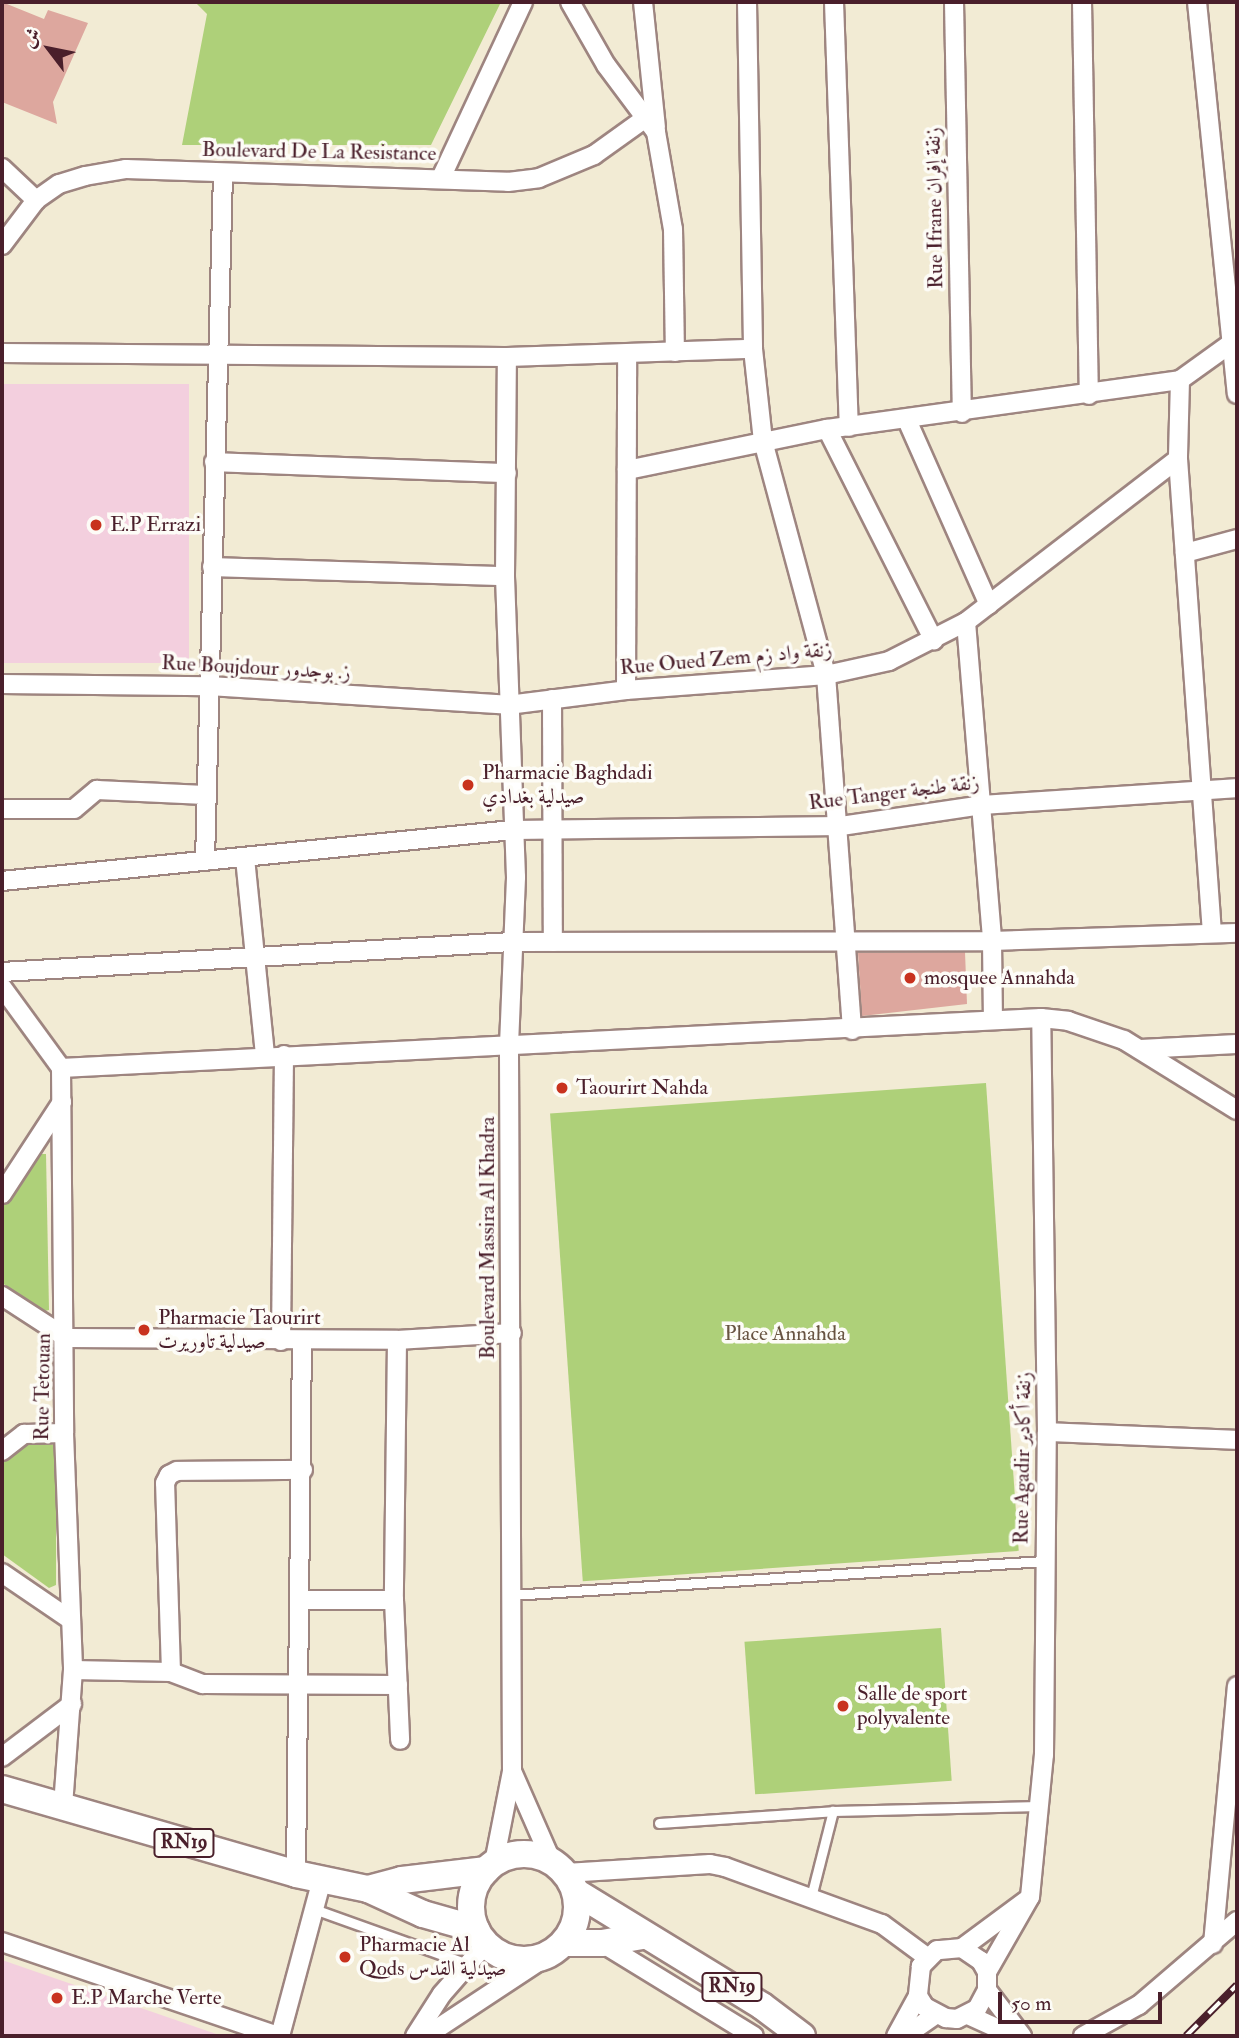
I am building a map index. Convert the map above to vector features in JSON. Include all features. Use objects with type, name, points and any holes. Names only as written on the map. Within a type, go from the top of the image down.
[{"type":"main road","name":"RN19","points":[[2,1789],[309,1876],[368,1889],[481,1936],[515,1960],[556,1949],[650,1940]]},
{"type":"main road","name":"RN19","points":[[368,1889],[402,1880],[490,1866],[522,1854],[564,1875],[650,1940],[762,2006],[802,2036]]},
{"type":"main road","points":[[481,1936],[473,1892],[490,1866]]},
{"type":"main road","points":[[556,1949],[574,1928],[564,1875]]},
{"type":"street","points":[[441,178],[523,2]]},
{"type":"street","points":[[570,2],[606,65],[652,124]]},
{"type":"street","points":[[643,2],[652,124],[673,229],[676,352]]},
{"type":"street","points":[[747,2],[753,349],[763,441],[826,675],[841,826],[852,1030]]},
{"type":"street","points":[[834,2],[849,427]]},
{"type":"street","name":"Rue Ifrane زنقة إفران","points":[[954,2],[962,413]]},
{"type":"street","points":[[1082,2],[1089,395]]},
{"type":"street","points":[[1197,2],[1234,343],[1237,394]]},
{"type":"street","name":"Boulevard De La Resistance","points":[[2,245],[36,200],[59,184],[126,169],[223,174],[538,178],[594,155],[652,124]]},
{"type":"street","points":[[2,168],[36,200]]},
{"type":"street","points":[[205,860],[223,174]]},
{"type":"street","points":[[626,470],[827,429],[962,413],[1180,380],[1234,343]]},
{"type":"street","points":[[2,353],[507,356],[627,355],[753,349]]},
{"type":"street","points":[[626,690],[627,355]]},
{"type":"street","name":"Boulevard Massira Al Khadra","points":[[507,356],[505,576],[513,830],[509,1045],[512,1770]]},
{"type":"street","points":[[1180,380],[1178,459],[1212,933]]},
{"type":"street","points":[[907,420],[989,605]]},
{"type":"street","points":[[827,429],[934,641]]},
{"type":"street","name":"Rue Oued Zem زنقة واد زم","points":[[508,705],[626,690],[826,675],[890,661],[934,641],[966,622],[1178,459]]},
{"type":"street","points":[[214,462],[507,473]]},
{"type":"street","points":[[1185,553],[1237,539]]},
{"type":"street","points":[[212,568],[505,576]]},
{"type":"street","points":[[966,622],[983,805],[992,941],[993,1019]]},
{"type":"street","name":"Rue Boujdour ز. بوجدور","points":[[2,684],[209,686],[508,705]]},
{"type":"street","points":[[552,699],[550,831],[553,942]]},
{"type":"street","name":"Rue Tanger زنقة طنجة","points":[[2,881],[513,830],[841,826],[983,805],[1237,788]]},
{"type":"street","points":[[2,809],[74,809],[97,790],[205,795]]},
{"type":"street","points":[[245,858],[252,956],[265,1055]]},
{"type":"street","points":[[2,972],[512,942],[992,941],[1237,933]]},
{"type":"street","points":[[2,987],[61,1068],[265,1055],[852,1030],[1041,1018],[1101,1031],[1140,1049],[1237,1110]]},
{"type":"street","name":"Rue Agadir زنقة أكادير","points":[[1030,1897],[1039,1806],[1047,1432],[1041,1018]]},
{"type":"street","points":[[1140,1049],[1237,1044]]},
{"type":"street","points":[[281,1341],[284,1055]]},
{"type":"street","name":"Rue Tetouan","points":[[61,1068],[66,1338],[64,1433],[73,1671],[63,1807]]},
{"type":"street","points":[[2,1194],[62,1102]]},
{"type":"street","points":[[2,1296],[66,1338],[397,1340],[512,1333]]},
{"type":"street","points":[[2,1942],[279,2036],[314,1909],[309,1876],[301,1685],[302,1340]]},
{"type":"street","points":[[397,1340],[394,1600],[400,1740]]},
{"type":"street","points":[[1047,1432],[1237,1440]]},
{"type":"street","points":[[2,1451],[24,1434],[64,1433]]},
{"type":"street","points":[[171,1672],[165,1483],[169,1475],[177,1471],[303,1470]]},
{"type":"street","points":[[2,1573],[71,1620]]},
{"type":"street","points":[[300,1600],[394,1600]]},
{"type":"street","points":[[73,1671],[171,1672],[203,1684],[398,1685]]},
{"type":"street","points":[[1213,1944],[1237,1686]]},
{"type":"street","points":[[2,1757],[72,1704]]},
{"type":"street","points":[[490,1866],[512,1770]]},
{"type":"street","points":[[512,1770],[564,1875],[710,1864],[811,1897],[882,1924],[927,1957]]},
{"type":"street","points":[[962,1948],[1030,1897]]},
{"type":"street","points":[[968,2015],[1030,1897]]},
{"type":"street","points":[[1083,2036],[1139,2005],[1237,1921]]},
{"type":"street","points":[[415,2036],[468,1964],[481,1936]]},
{"type":"street","points":[[602,1943],[754,2036]]},
{"type":"street","points":[[1014,2036],[968,2015],[957,2018],[935,2015],[919,1996],[917,1976],[927,1957],[949,1947],[962,1948],[973,1953],[987,1981],[1023,2036]]},
{"type":"street","points":[[426,2036],[556,1949]]},
{"type":"street","points":[[896,2036],[919,1996]]},
{"type":"street","points":[[905,2036],[935,2015]]},
{"type":"lane","points":[[512,1595],[1044,1561]]},
{"type":"lane","points":[[659,1823],[833,1811],[1039,1806]]},
{"type":"lane","points":[[811,1897],[833,1811]]},
{"type":"lane","points":[[314,1909],[468,1964]]},
{"type":"shaded area","name":"E.P Errazi","points":[[2,384],[189,384],[189,663],[2,663]]},
{"type":"shaded area","name":"E.P Marche Verte","points":[[2,1960],[222,2036],[2,2036]]},
{"type":"green space","points":[[195,2],[501,2],[431,145],[182,145],[207,14]]},
{"type":"green space","name":"Place Annahda","points":[[986,1083],[1019,1551],[583,1581],[550,1113]]},
{"type":"green space","points":[[36,1154],[46,1154],[49,1310],[45,1311],[2,1283],[2,1207]]},
{"type":"green space","points":[[15,1441],[56,1445],[56,1585],[49,1588],[2,1554],[2,1462]]},
{"type":"green space","name":"Salle de sport polyvalente","points":[[941,1628],[952,1781],[755,1794],[744,1642]]},
{"type":"building","points":[[2,2],[44,19],[48,10],[88,23],[53,102],[57,124],[2,102]]},
{"type":"building","name":"mosquee Annahda","points":[[965,952],[967,1004],[862,1016],[858,953]]},
{"type":"railway","points":[[1186,2036],[1237,1985]]},
{"type":"place","name":"E.P Errazi","points":[[96,525]]},
{"type":"place","name":"Pharmacie Baghdadi صيدلية بغدادي","points":[[468,785]]},
{"type":"place","name":"mosquee Annahda","points":[[910,978]]},
{"type":"place","name":"Taourirt Nahda","points":[[562,1088]]},
{"type":"place","name":"Pharmacie Taourirt صيدلية تاوريرت","points":[[144,1330]]},
{"type":"place","name":"Salle de sport polyvalente","points":[[843,1706]]},
{"type":"place","name":"Pharmacie Al Qods صيدلية القدس","points":[[345,1957]]},
{"type":"place","name":"E.P Marche Verte","points":[[57,1998]]}]
